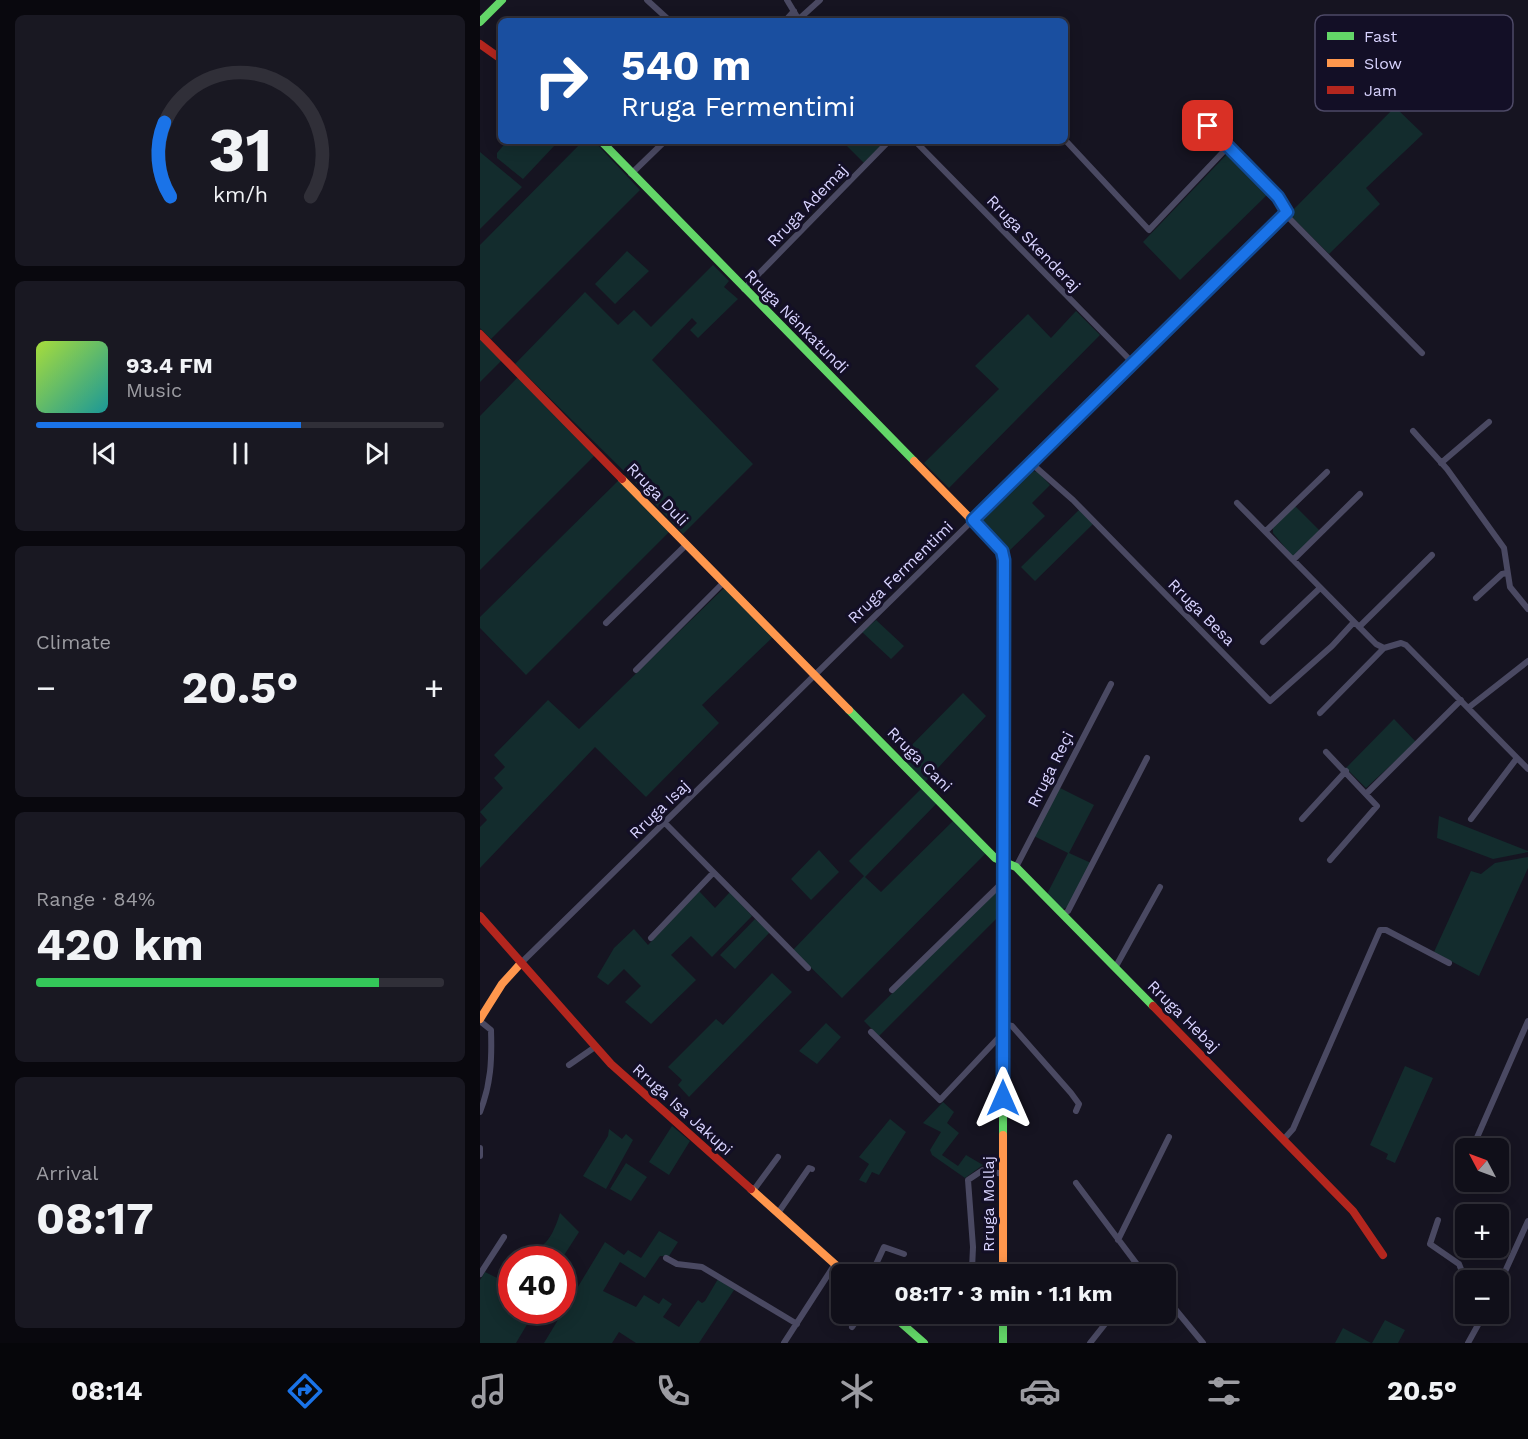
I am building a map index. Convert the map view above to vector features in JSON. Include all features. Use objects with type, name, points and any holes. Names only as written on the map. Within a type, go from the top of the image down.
[{"type":"street","points":[[480,22],[502,0]]},
{"type":"street","points":[[647,0],[667,18]]},
{"type":"street","points":[[787,0],[798,18]]},
{"type":"street","points":[[801,18],[820,0]]},
{"type":"street","points":[[788,18],[794,12]]},
{"type":"street","points":[[480,44],[498,57]]},
{"type":"street","points":[[1191,108],[1278,197],[1286,213],[1422,353]]},
{"type":"street","points":[[1068,143],[1149,230],[1224,151],[1232,150]]},
{"type":"street","name":"Rruga Nënkatundi","points":[[604,144],[973,520]]},
{"type":"street","points":[[632,174],[662,144]]},
{"type":"street","name":"Rruga Ademaj","points":[[744,289],[886,144]]},
{"type":"street","name":"Rruga Skenderaj","points":[[918,144],[1133,363]]},
{"type":"street","name":"Rruga Fermentimi","points":[[815,675],[1286,213]]},
{"type":"street","name":"Rruga Duli","points":[[480,333],[815,675]]},
{"type":"street","points":[[1441,463],[1489,422]]},
{"type":"street","points":[[1413,431],[1441,463],[1504,548],[1508,556],[1507,573],[1514,594],[1522,599],[1528,609]]},
{"type":"street","name":"Rruga Besa","points":[[1031,463],[1073,501],[1270,701],[1354,622]]},
{"type":"street","points":[[1266,531],[1327,472]]},
{"type":"street","points":[[1293,560],[1360,494]]},
{"type":"street","points":[[1236,503],[1376,644],[1384,648]]},
{"type":"street","name":"Rruga Mollaj","points":[[973,520],[1002,551],[1004,560],[1003,1264]]},
{"type":"street","points":[[606,623],[687,544]]},
{"type":"street","points":[[1359,627],[1432,555]]},
{"type":"street","points":[[1476,598],[1502,574],[1507,573]]},
{"type":"street","points":[[636,670],[724,582]]},
{"type":"street","points":[[1263,642],[1320,588]]},
{"type":"street","points":[[1320,713],[1384,648],[1401,643],[1406,645],[1528,769]]},
{"type":"street","points":[[1468,708],[1528,661]]},
{"type":"street","name":"Rruga Isaj","points":[[520,963],[815,675]]},
{"type":"street","name":"Rruga Cani","points":[[815,675],[1004,864]]},
{"type":"street","name":"Rruga Reçi","points":[[1016,867],[1111,684]]},
{"type":"street","points":[[1367,793],[1461,700]]},
{"type":"street","points":[[1326,752],[1377,806],[1376,810],[1330,860]]},
{"type":"street","points":[[1063,915],[1068,911],[1147,758]]},
{"type":"street","points":[[1472,819],[1517,758]]},
{"type":"street","points":[[1302,819],[1346,771]]},
{"type":"street","points":[[665,823],[808,968]]},
{"type":"street","points":[[1004,864],[1016,867]]},
{"type":"street","name":"Rruga Hebaj","points":[[1016,867],[1353,1211],[1383,1255]]},
{"type":"street","points":[[651,938],[713,873]]},
{"type":"street","points":[[892,990],[1004,881]]},
{"type":"street","points":[[1115,968],[1160,887]]},
{"type":"street","name":"Rruga Isa Jakupi","points":[[480,916],[595,1047],[835,1264]]},
{"type":"street","points":[[1284,1139],[1293,1129],[1380,930],[1386,930],[1449,963]]},
{"type":"street","points":[[480,1112],[489,1087],[492,1039],[491,1030],[480,1020],[502,984],[520,963]]},
{"type":"street","points":[[1477,1138],[1528,1021]]},
{"type":"street","points":[[872,1032],[940,1100],[1003,1029],[1012,1026],[1073,1095],[1078,1104],[1076,1111]]},
{"type":"street","points":[[569,1065],[595,1047]]},
{"type":"street","points":[[1118,1240],[1169,1137]]},
{"type":"street","points":[[480,1148],[480,1156]]},
{"type":"street","points":[[753,1191],[778,1157]]},
{"type":"street","points":[[778,1213],[809,1168],[812,1169]]},
{"type":"street","points":[[972,1264],[974,1247],[968,1180],[983,1170],[1003,1174]]},
{"type":"street","points":[[1076,1183],[1137,1264]]},
{"type":"street","points":[[1438,1220],[1430,1244],[1459,1264],[1461,1270]]},
{"type":"street","points":[[1506,1270],[1528,1221]]},
{"type":"street","points":[[480,1274],[504,1237]]},
{"type":"street","points":[[876,1264],[884,1246],[904,1254]]},
{"type":"street","points":[[666,1258],[677,1264],[702,1267],[797,1324]]},
{"type":"street","points":[[784,1343],[831,1270]]},
{"type":"street","points":[[1176,1310],[1203,1343]]},
{"type":"street","points":[[902,1324],[924,1343]]},
{"type":"street","points":[[1003,1324],[1003,1343]]},
{"type":"street","points":[[1090,1343],[1105,1324]]},
{"type":"street","points":[[1468,1343],[1478,1324]]},
{"type":"street","points":[[1192,1343],[1197,1336]]},
{"type":"green space","points":[[1391,111],[1399,111],[1423,134],[1366,188],[1380,204],[1329,254],[1289,214]]},
{"type":"green space","points":[[504,144],[555,145],[523,179],[497,158],[497,153]]},
{"type":"green space","points":[[580,144],[597,144],[640,190],[491,339],[480,328],[480,245]]},
{"type":"green space","points":[[845,144],[883,144],[864,163]]},
{"type":"green space","points":[[480,152],[522,187],[480,229]]},
{"type":"green space","points":[[1229,152],[1270,192],[1180,280],[1143,242]]},
{"type":"green space","points":[[627,251],[649,271],[615,304],[595,284]]},
{"type":"green space","points":[[713,265],[729,281],[724,287],[738,299],[698,338],[690,330],[697,323],[692,318],[652,360],[753,464],[683,534],[631,478],[515,364],[585,292],[618,325],[634,310],[651,327]]},
{"type":"green space","points":[[1076,311],[1100,335],[949,488],[924,463],[999,389],[975,366],[1028,314],[1051,338]]},
{"type":"green space","points":[[480,339],[502,360],[480,382]]},
{"type":"green space","points":[[518,377],[596,454],[480,570],[480,416]]},
{"type":"green space","points":[[1032,471],[1038,472],[1050,485],[1032,503],[1045,516],[1008,552],[980,520],[1023,476]]},
{"type":"green space","points":[[618,481],[670,531],[526,675],[480,628],[480,617]]},
{"type":"green space","points":[[1295,506],[1320,531],[1293,557],[1273,533],[1273,528]]},
{"type":"green space","points":[[1079,510],[1093,524],[1035,581],[1021,567]]},
{"type":"green space","points":[[725,587],[774,636],[702,705],[719,723],[646,797],[595,747],[480,868],[480,827],[487,820],[480,812],[503,788],[494,778],[505,767],[494,755],[548,700],[579,729]]},
{"type":"green space","points":[[876,620],[904,646],[891,659],[862,632]]},
{"type":"green space","points":[[963,693],[986,716],[925,782],[901,756]]},
{"type":"green space","points":[[1394,719],[1416,742],[1366,788],[1346,768]]},
{"type":"green space","points":[[1058,787],[1094,805],[1069,853],[1091,863],[1068,907],[1061,910],[1046,896],[1068,853],[1034,836]]},
{"type":"green space","points":[[922,788],[937,803],[865,877],[881,892],[954,820],[986,853],[842,998],[793,950],[864,876],[849,861]]},
{"type":"green space","points":[[1439,816],[1528,852],[1493,859],[1437,838]]},
{"type":"green space","points":[[819,850],[839,872],[811,900],[791,879]]},
{"type":"green space","points":[[1528,857],[1528,868],[1479,976],[1434,952],[1471,871],[1481,874],[1495,863]]},
{"type":"green space","points":[[699,891],[715,908],[730,892],[752,916],[712,957],[691,936],[671,955],[696,980],[651,1024],[625,1002],[641,986],[624,969],[608,985],[597,977],[614,948],[634,929],[648,945]]},
{"type":"green space","points":[[996,891],[1000,891],[1000,915],[879,1036],[864,1021]]},
{"type":"green space","points":[[755,919],[770,932],[735,969],[720,955]]},
{"type":"green space","points":[[772,973],[792,992],[689,1097],[678,1085],[682,1080],[668,1067],[716,1019],[723,1025]]},
{"type":"green space","points":[[826,1023],[841,1037],[817,1064],[799,1051]]},
{"type":"green space","points":[[1405,1066],[1433,1078],[1395,1163],[1386,1159],[1388,1154],[1370,1145]]},
{"type":"green space","points":[[943,1102],[954,1112],[947,1123],[959,1133],[942,1155],[958,1166],[966,1155],[983,1165],[965,1178],[932,1155],[930,1150],[941,1132],[923,1123]]},
{"type":"green space","points":[[890,1119],[906,1132],[879,1175],[872,1172],[866,1183],[859,1180],[869,1164],[859,1157]]},
{"type":"green space","points":[[672,1126],[690,1141],[669,1175],[649,1162]]},
{"type":"green space","points":[[609,1129],[622,1139],[626,1134],[633,1140],[606,1189],[583,1176],[608,1136]]},
{"type":"green space","points":[[626,1163],[647,1177],[631,1201],[610,1189]]},
{"type":"green space","points":[[560,1213],[579,1232],[570,1246],[542,1246],[554,1229]]},
{"type":"green space","points":[[659,1231],[678,1242],[669,1256],[660,1256],[645,1278],[620,1262],[603,1291],[636,1307],[644,1295],[659,1304],[663,1298],[672,1304],[663,1317],[679,1327],[698,1300],[702,1303],[705,1301],[718,1279],[734,1290],[699,1343],[636,1343],[619,1332],[612,1343],[544,1343],[555,1324],[576,1324],[576,1290],[605,1242],[624,1255],[628,1250],[641,1258]]},
{"type":"green space","points":[[485,1272],[498,1278],[498,1324],[527,1324],[516,1343],[480,1343],[480,1280]]},
{"type":"green space","points":[[1385,1320],[1405,1330],[1398,1343],[1372,1343]]},
{"type":"green space","points":[[1343,1328],[1371,1343],[1335,1343]]},
{"type":"traffic: fast","points":[[480,22],[502,0]]},
{"type":"traffic: fast","points":[[604,144],[914,461]]},
{"type":"traffic: fast","points":[[849,710],[995,858],[1016,867],[1153,1006]]},
{"type":"traffic: fast","points":[[1003,1135],[1004,744]]},
{"type":"traffic: fast","points":[[902,1324],[924,1343]]},
{"type":"traffic: fast","points":[[1003,1324],[1003,1343]]},
{"type":"traffic: slow","points":[[914,461],[1002,551],[1004,744]]},
{"type":"traffic: slow","points":[[622,479],[849,710]]},
{"type":"traffic: slow","points":[[480,1019],[502,984],[521,963]]},
{"type":"traffic: slow","points":[[1003,1135],[1003,1264]]},
{"type":"traffic: slow","points":[[751,1189],[835,1264]]},
{"type":"traffic: jam","points":[[480,44],[498,57]]},
{"type":"traffic: jam","points":[[480,334],[622,479]]},
{"type":"traffic: jam","points":[[480,916],[611,1064],[751,1189]]},
{"type":"traffic: jam","points":[[1153,1006],[1353,1211],[1383,1255]]},
{"type":"route","points":[[1003,1098],[1004,560],[1002,551],[973,520],[1287,212],[1278,197],[1208,126]]}]
